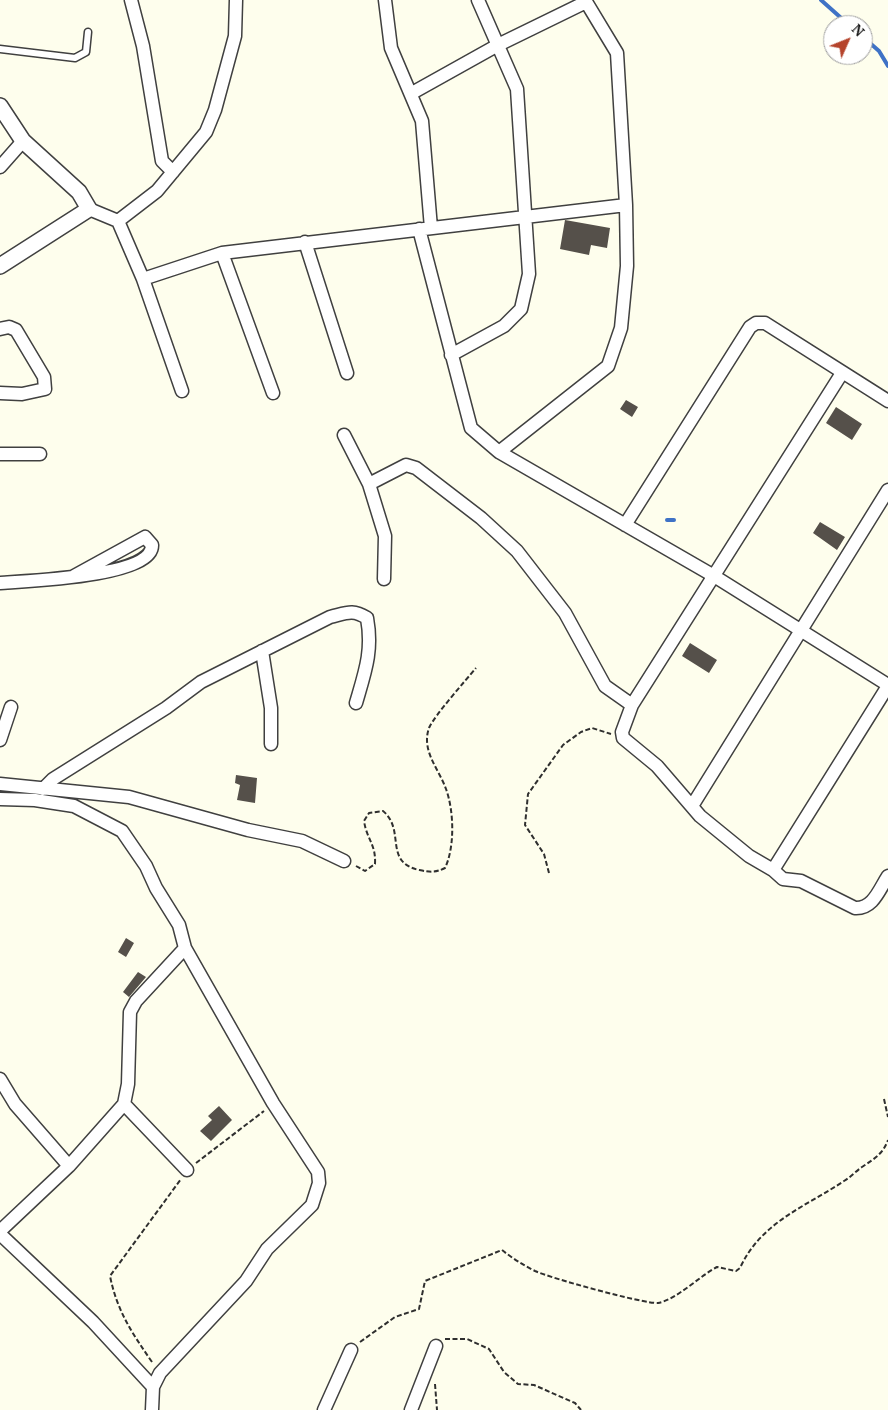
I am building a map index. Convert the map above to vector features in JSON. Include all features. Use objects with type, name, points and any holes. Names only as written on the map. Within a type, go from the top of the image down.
[{"type":"street","points":[[131,0],[143,46],[162,161],[173,172]]},
{"type":"street","points":[[118,221],[157,191],[206,132],[215,110],[235,36],[236,0]]},
{"type":"street","points":[[385,0],[391,48],[412,93],[422,121],[425,229],[470,428],[499,452],[714,576],[888,686],[773,870]]},
{"type":"street","points":[[452,354],[504,326],[521,309],[529,274],[517,89],[478,0]]},
{"type":"street","points":[[412,93],[498,45],[586,1],[617,53],[626,205],[627,266],[621,328],[608,366],[499,452]]},
{"type":"street","points":[[0,106],[23,140],[79,192],[89,209],[118,221],[143,279],[182,391]]},
{"type":"street","points":[[0,167],[23,140]]},
{"type":"street","points":[[143,279],[222,253],[626,205]]},
{"type":"street","points":[[0,266],[89,209]]},
{"type":"street","points":[[305,242],[347,374]]},
{"type":"street","points":[[222,253],[273,393]]},
{"type":"street","points":[[626,525],[750,327],[756,323],[765,323],[888,401]]},
{"type":"street","points":[[0,329],[9,327],[16,330],[44,377],[45,389],[22,394],[0,393]]},
{"type":"street","points":[[842,372],[632,705],[622,732],[623,738],[657,766],[700,816],[749,856],[773,870],[783,879],[801,881],[854,908],[863,909],[870,904],[888,876]]},
{"type":"street","points":[[344,435],[369,484],[385,536],[384,579]]},
{"type":"street","points":[[0,454],[40,454]]},
{"type":"street","points":[[369,484],[406,465],[416,468],[444,492],[481,518],[516,551],[560,606],[605,686],[632,705]]},
{"type":"street","points":[[692,806],[888,490]]},
{"type":"street","points":[[0,583],[101,574],[120,569],[149,554],[152,544],[145,537],[138,539],[112,557],[74,576]]},
{"type":"street","points":[[44,789],[53,779],[166,708],[201,682],[330,617],[356,612],[367,618],[370,639],[369,657],[356,703]]},
{"type":"street","points":[[262,651],[271,708],[270,744]]},
{"type":"street","points":[[0,740],[11,707]]},
{"type":"street","points":[[0,784],[129,797],[248,830],[302,841],[344,861]]},
{"type":"street","points":[[0,799],[35,800],[74,806],[122,832],[146,866],[156,888],[179,925],[186,948],[272,1103],[318,1172],[318,1192],[312,1205],[267,1249],[246,1282],[160,1373],[153,1386],[152,1410]]},
{"type":"street","points":[[153,1386],[93,1322],[0,1233],[69,1166],[124,1104],[129,1075],[130,1012],[136,1002],[186,948]]},
{"type":"street","points":[[0,1079],[15,1104],[69,1166]]},
{"type":"street","points":[[124,1104],[187,1170]]},
{"type":"street","points":[[411,1410],[436,1346]]},
{"type":"street","points":[[324,1410],[351,1350]]},
{"type":"lane","points":[[0,49],[75,58],[86,52],[88,32]]},
{"type":"path","points":[[344,861],[365,871],[375,864],[376,849],[366,833],[364,821],[369,813],[383,811],[390,817],[398,858],[407,867],[434,873],[445,868],[451,856],[450,807],[446,788],[438,774],[427,746],[430,728],[476,668]]},
{"type":"path","points":[[549,873],[544,854],[525,825],[528,794],[563,745],[581,732],[592,728],[623,738]]},
{"type":"path","points":[[884,1099],[888,1117]]},
{"type":"path","points":[[160,1373],[127,1327],[113,1293],[110,1276],[187,1170],[272,1103]]},
{"type":"path","points":[[351,1350],[373,1331],[395,1317],[418,1309],[425,1281],[502,1250],[536,1271],[616,1295],[658,1303],[676,1294],[701,1275],[717,1266],[736,1271],[740,1268],[759,1238],[771,1226],[814,1198],[845,1181],[878,1157],[888,1140]]},
{"type":"path","points":[[436,1346],[448,1338],[467,1340],[489,1349],[504,1372],[518,1384],[534,1385],[575,1403],[582,1410]]},
{"type":"building","points":[[565,220],[610,228],[607,248],[591,245],[589,255],[560,249]]},
{"type":"building","points":[[626,400],[638,407],[632,417],[620,409]]},
{"type":"building","points":[[836,407],[862,424],[852,440],[826,423]]},
{"type":"building","points":[[820,522],[845,537],[837,550],[813,533]]},
{"type":"building","points":[[690,643],[717,660],[709,673],[682,656]]},
{"type":"building","points":[[236,775],[257,778],[255,803],[237,800],[240,785],[235,783]]},
{"type":"building","points":[[126,938],[134,943],[126,957],[118,952]]},
{"type":"building","points":[[138,972],[146,977],[129,997],[123,992]]},
{"type":"building","points":[[219,1106],[232,1120],[211,1141],[200,1131],[212,1120],[208,1116]]},
{"type":"waterway","points":[[821,0],[838,15]]},
{"type":"waterway","points":[[873,46],[879,51],[888,66]]},
{"type":"waterway","points":[[667,520],[674,520]]}]
